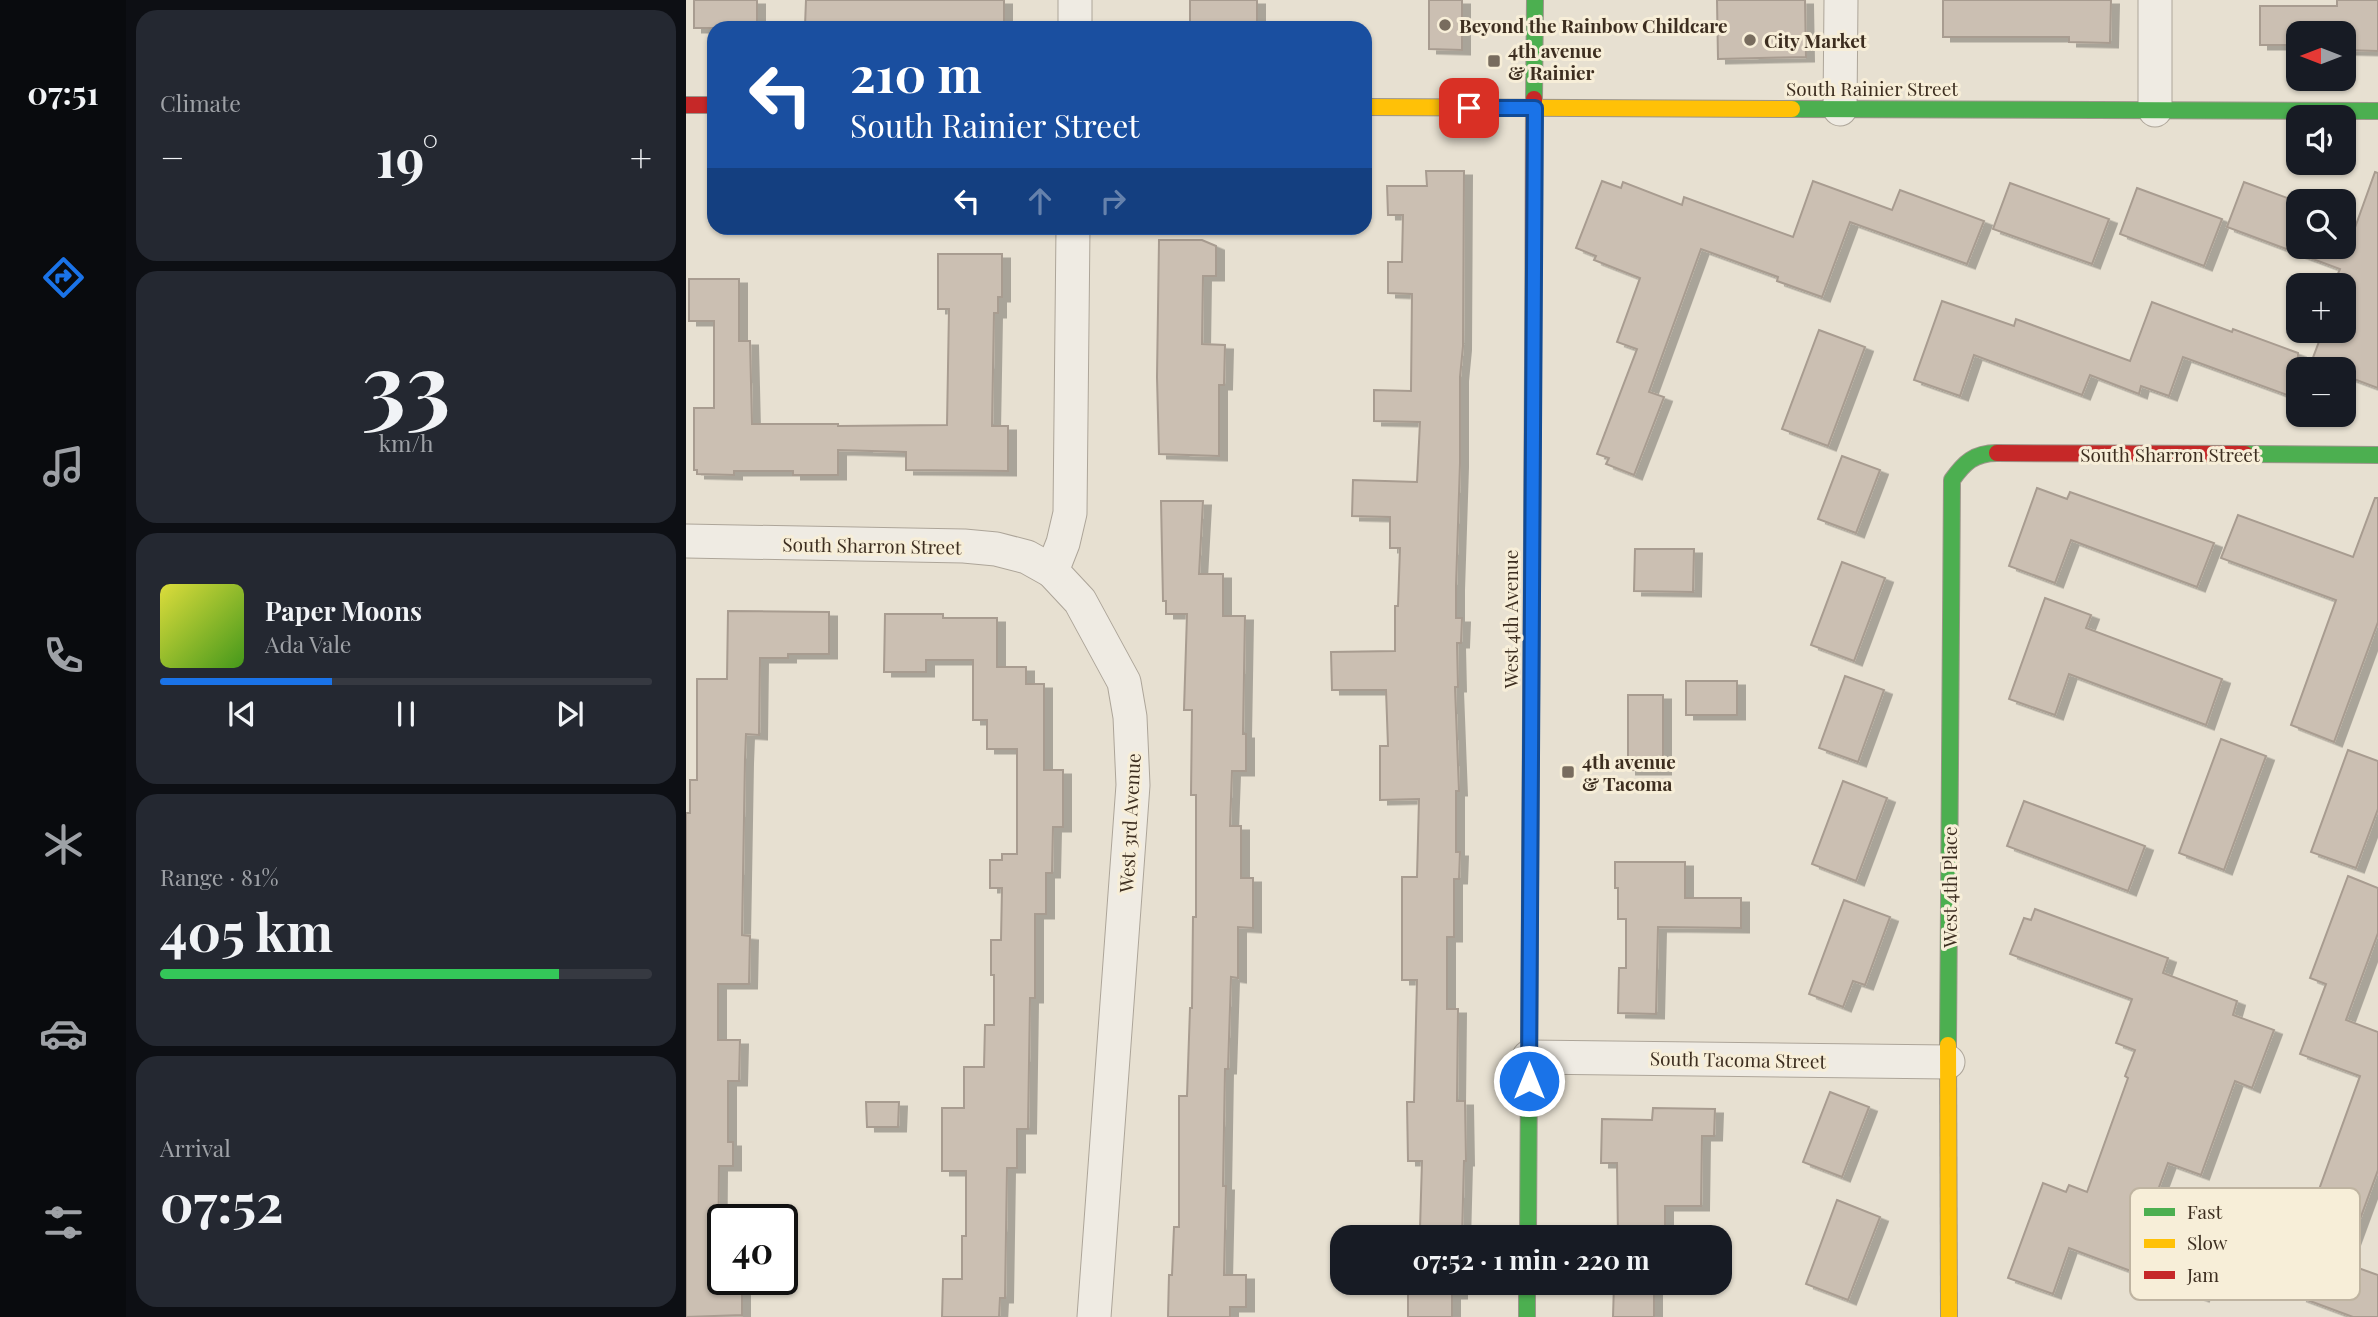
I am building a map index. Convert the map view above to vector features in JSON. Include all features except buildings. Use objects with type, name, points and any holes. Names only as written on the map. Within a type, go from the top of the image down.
[{"type":"street","points":[[1075,0],[1075,21]]},
{"type":"street","name":"West 4th Avenue","points":[[1528,1225],[1535,0]]},
{"type":"street","points":[[1840,109],[1841,0]]},
{"type":"street","points":[[2155,0],[2155,110]]},
{"type":"street","points":[[686,105],[707,105]]},
{"type":"street","name":"South Rainier Street","points":[[1372,107],[2378,111]]},
{"type":"street","points":[[1052,571],[1070,513],[1073,235]]},
{"type":"street","name":"South Sharron Street","points":[[1964,462],[1989,453],[2378,454]]},
{"type":"street","name":"West 4th Place","points":[[1949,1317],[1952,480],[1964,462]]},
{"type":"street","name":"South Sharron Street","points":[[686,541],[964,546],[996,549],[1027,557],[1052,571]]},
{"type":"street","name":"West 3rd Avenue","points":[[1052,571],[1080,601],[1124,682],[1133,751],[1133,785],[1094,1317]]},
{"type":"street","name":"South Tacoma Street","points":[[1529,1057],[1948,1062]]},
{"type":"street","points":[[1527,1295],[1527,1317]]},
{"type":"traffic: fast","points":[[1534,99],[1535,0]]},
{"type":"traffic: fast","points":[[1792,109],[2378,111]]},
{"type":"traffic: fast","points":[[1528,1225],[1533,366]]},
{"type":"traffic: fast","points":[[1948,1045],[1952,480],[1970,460],[1997,453]]},
{"type":"traffic: fast","points":[[2245,454],[2378,455]]},
{"type":"traffic: fast","points":[[1527,1295],[1527,1317]]},
{"type":"traffic: slow","points":[[1372,107],[1792,109]]},
{"type":"traffic: slow","points":[[1948,1045],[1949,1317]]},
{"type":"traffic: jam","points":[[1533,366],[1534,99]]},
{"type":"traffic: jam","points":[[686,105],[707,105]]},
{"type":"traffic: jam","points":[[1997,453],[2245,454]]},
{"type":"place","name":"Beyond the Rainbow Childcare","points":[[1445,25]]},
{"type":"place","name":"City Market","points":[[1750,40]]},
{"type":"place","name":"4th avenue & Rainier","points":[[1494,61]]},
{"type":"place","name":"4th avenue & Tacoma","points":[[1568,772]]},
{"type":"route","points":[[1469,108],[1535,108],[1529,1081]]}]
